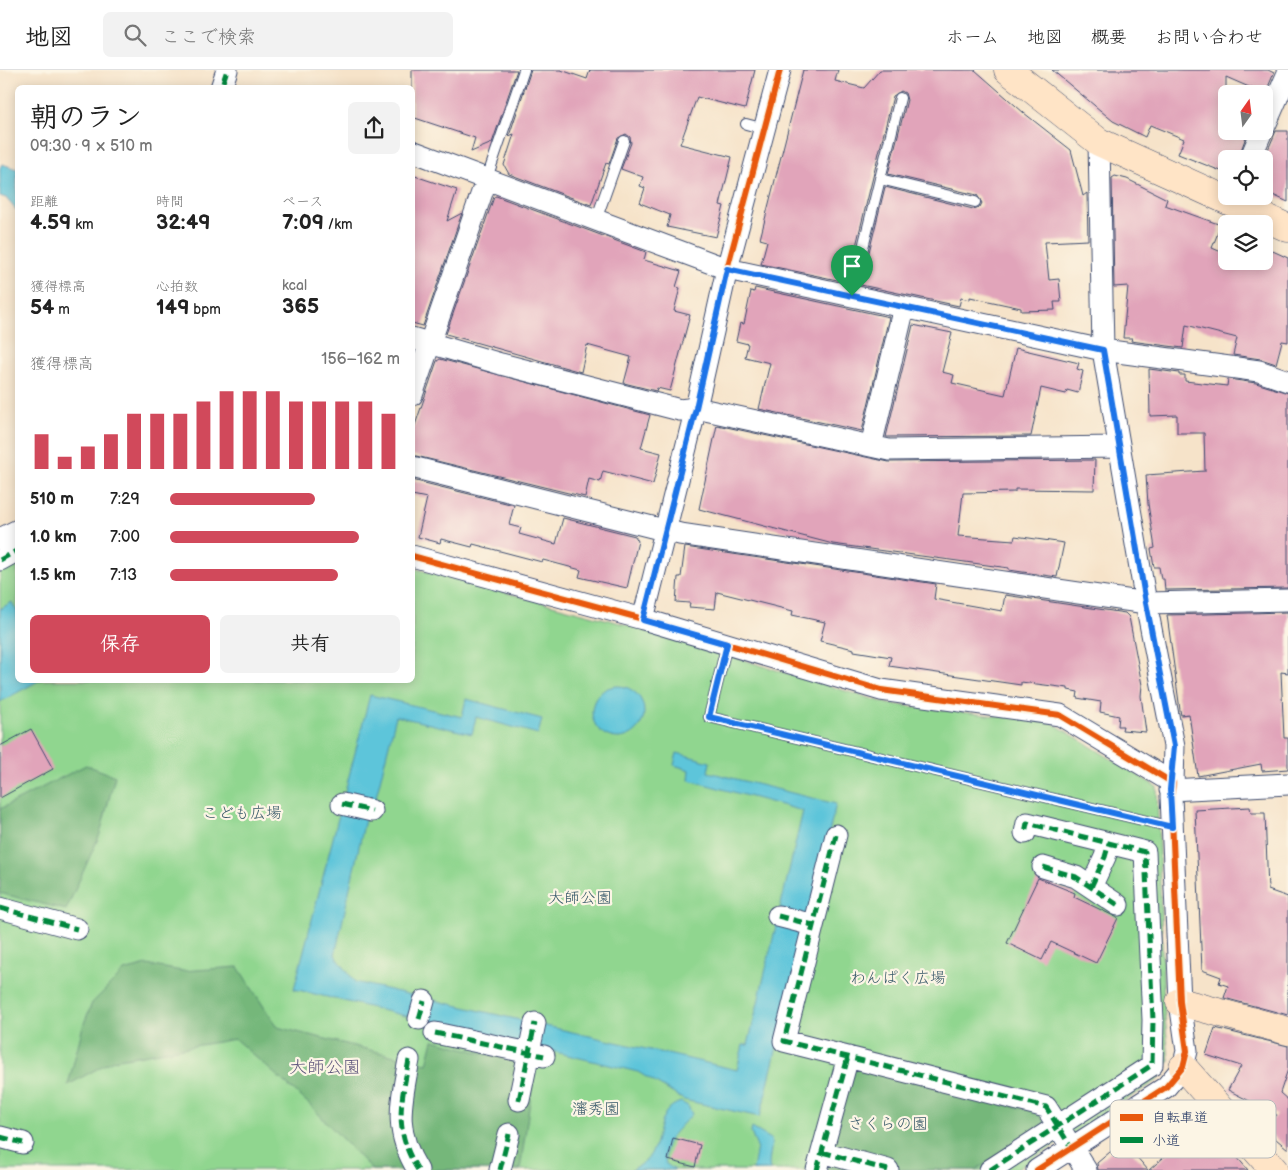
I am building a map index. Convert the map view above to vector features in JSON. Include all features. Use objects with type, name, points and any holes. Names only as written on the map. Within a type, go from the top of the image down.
[{"type":"street","points":[[643,620],[696,408],[756,126],[780,70]]},
{"type":"street","points":[[1021,74],[1099,142],[1218,193]]},
{"type":"street","points":[[1273,110],[1286,83]]},
{"type":"street","points":[[1099,142],[1103,350],[1118,447],[1174,746],[1172,827],[1180,1002],[1187,1051],[1183,1067],[1166,1087],[1146,1100]]},
{"type":"street","points":[[415,152],[727,269],[1103,350],[1259,372],[1288,382]]},
{"type":"street","points":[[415,379],[422,341],[487,178]]},
{"type":"street","points":[[1244,205],[1288,228]]},
{"type":"street","points":[[871,446],[904,307]]},
{"type":"street","points":[[422,341],[680,410],[696,408],[889,450],[1118,447]]},
{"type":"street","points":[[415,468],[666,532],[1146,603],[1288,600]]},
{"type":"street","points":[[0,539],[15,532]]},
{"type":"street","points":[[0,560],[15,552]]},
{"type":"street","points":[[415,557],[727,644],[881,690],[1060,716],[1172,787],[1288,784]]},
{"type":"street","points":[[342,804],[372,811]]},
{"type":"street","points":[[990,1170],[1152,1065],[1153,1020],[1145,852],[1027,823],[1025,833]]},
{"type":"street","points":[[836,835],[784,1041],[1046,1108],[1086,1170]]},
{"type":"street","points":[[1091,887],[1105,857],[1108,843]]},
{"type":"street","points":[[1043,868],[1076,877],[1118,904]]},
{"type":"street","points":[[0,908],[77,929]]},
{"type":"street","points":[[778,916],[813,924]]},
{"type":"street","points":[[1180,1002],[1288,1031]]},
{"type":"street","points":[[426,1018],[536,1054]]},
{"type":"street","points":[[519,1100],[536,1054],[536,1023]]},
{"type":"street","points":[[848,1057],[820,1161],[888,1170]]},
{"type":"street","points":[[409,1060],[400,1111],[404,1140],[418,1170]]},
{"type":"street","points":[[1183,1067],[1212,1100]]},
{"type":"street","points":[[1037,1170],[1110,1124]]},
{"type":"street","points":[[500,1170],[508,1134]]},
{"type":"street","points":[[0,1138],[23,1143]]},
{"type":"street","points":[[1263,1158],[1274,1170]]},
{"type":"lane","points":[[487,178],[524,70]]},
{"type":"lane","points":[[852,296],[900,98]]},
{"type":"lane","points":[[596,220],[624,141]]},
{"type":"lane","points":[[880,179],[975,202]]},
{"type":"lane","points":[[727,644],[709,717],[1172,827]]},
{"type":"green space","name":"大師公園","points":[[15,542],[15,683],[415,683],[415,569],[624,624],[889,704],[1051,722],[1157,787],[1164,1006],[1169,1061],[1158,1080],[1126,1100],[1110,1100],[1110,1110],[1016,1170],[0,1170],[0,550]]},
{"type":"green space","points":[[86,765],[115,776],[100,834],[66,910],[0,893],[0,809]]},
{"type":"green space","points":[[147,965],[182,971],[238,967],[277,1027],[427,1064],[433,1040],[535,1067],[520,1170],[372,1170],[309,1104],[235,1039],[113,1060],[68,1085],[83,1026],[92,1003],[124,971]]},
{"type":"green space","name":"さくらの園","points":[[852,1066],[1037,1112],[1047,1127],[975,1170],[823,1170]]},
{"type":"water","points":[[2,164],[15,168],[15,209],[6,198],[0,196],[0,168]]},
{"type":"water","points":[[12,602],[15,608],[15,683],[35,683],[0,702],[0,609]]},
{"type":"water","points":[[618,686],[628,688],[636,694],[642,702],[644,712],[642,722],[636,730],[628,736],[618,738],[608,736],[600,730],[594,722],[592,712],[594,702],[600,694],[608,688]]},
{"type":"water","points":[[370,695],[462,717],[466,699],[542,719],[538,734],[476,717],[472,734],[396,716],[372,813],[366,815],[335,955],[355,982],[737,1070],[743,1045],[748,1045],[803,811],[689,780],[690,770],[674,765],[677,753],[710,762],[708,772],[836,804],[760,1117],[684,1100],[638,1072],[294,989]]},
{"type":"water","points":[[681,1102],[688,1106],[692,1114],[668,1142],[665,1156],[666,1164],[675,1170],[632,1170],[646,1160],[653,1151],[663,1118],[672,1106]]},
{"type":"water","points":[[752,1128],[771,1139],[770,1170],[753,1170],[757,1147],[751,1133]]},
{"type":"building","points":[[412,70],[517,70],[492,143],[471,152],[475,138],[415,118],[415,85],[412,85]]},
{"type":"building","points":[[531,70],[561,70],[587,79],[590,70],[755,70],[745,109],[697,97],[680,144],[732,157],[720,205],[724,206],[716,237],[667,227],[670,215],[640,203],[645,188],[640,186],[643,177],[621,169],[631,143],[630,137],[626,134],[618,138],[609,164],[606,163],[591,205],[509,174],[504,165],[514,134],[509,136]]},
{"type":"building","points":[[803,70],[838,70],[835,81],[864,88],[880,70],[975,70],[1024,113],[1071,150],[1083,196],[1087,193],[1088,240],[1045,242],[1049,280],[1059,279],[1061,302],[1054,302],[1055,310],[1021,311],[1021,308],[970,297],[970,300],[961,298],[959,306],[861,285],[885,187],[973,209],[980,207],[982,203],[977,195],[888,174],[907,100],[905,93],[901,91],[893,96],[847,282],[761,264],[767,241],[760,239]]},
{"type":"building","points":[[1052,70],[1268,70],[1274,73],[1269,85],[1244,85],[1226,77],[1226,85],[1218,85],[1218,140],[1245,140],[1241,150],[1218,150],[1218,170],[1178,154],[1184,139],[1150,125],[1145,137],[1113,121]]},
{"type":"building","points":[[1276,131],[1288,131],[1288,202],[1273,195],[1273,150],[1268,150]]},
{"type":"building","points":[[415,176],[457,190],[447,221],[462,213],[423,326],[415,324]]},
{"type":"building","points":[[1115,176],[1127,179],[1167,199],[1165,205],[1218,224],[1218,233],[1212,248],[1218,251],[1218,270],[1273,270],[1273,251],[1288,258],[1288,342],[1282,341],[1276,364],[1261,359],[1233,355],[1237,338],[1186,325],[1183,348],[1131,341],[1132,338],[1123,338],[1128,286],[1114,287],[1112,178]]},
{"type":"building","points":[[496,196],[646,252],[644,260],[681,271],[676,287],[680,288],[674,311],[690,315],[670,391],[657,388],[656,391],[624,383],[631,357],[587,345],[581,372],[446,334],[494,197]]},
{"type":"building","points":[[755,288],[889,317],[862,431],[759,409],[770,363],[745,357],[748,344],[736,341],[740,323],[744,324],[751,291],[754,292]]},
{"type":"building","points":[[913,325],[952,333],[942,372],[954,375],[952,383],[1005,395],[1016,348],[1079,363],[1077,369],[1083,371],[1078,393],[1067,390],[1066,394],[1041,388],[1031,436],[886,437]]},
{"type":"building","points":[[440,359],[650,415],[641,448],[661,453],[653,484],[603,471],[600,482],[589,479],[585,497],[415,456],[415,425],[437,361]]},
{"type":"building","points":[[1149,369],[1185,375],[1185,381],[1227,386],[1228,379],[1256,383],[1288,393],[1288,588],[1165,590],[1164,579],[1161,579],[1159,567],[1154,567],[1151,549],[1155,548],[1148,504],[1146,475],[1205,471],[1204,433],[1177,433],[1177,415],[1150,416]]},
{"type":"building","points":[[717,425],[889,462],[1095,460],[1094,490],[1015,489],[1015,492],[963,493],[958,536],[1014,540],[1015,536],[1064,543],[1057,577],[1009,570],[1009,568],[833,544],[699,509]]},
{"type":"building","points":[[415,481],[514,505],[509,525],[521,528],[519,534],[556,544],[563,518],[635,536],[638,541],[627,588],[579,577],[581,570],[543,560],[542,562],[473,544],[472,547],[441,539],[440,543],[418,537],[427,498],[415,496]]},
{"type":"building","points":[[685,547],[936,584],[934,599],[1002,611],[1005,595],[1125,613],[1129,617],[1142,685],[1141,696],[1146,732],[1122,730],[1123,726],[1118,726],[1119,716],[1100,712],[1101,702],[1077,698],[1078,692],[1068,690],[1068,688],[1021,682],[1021,685],[889,666],[891,657],[854,651],[854,649],[820,641],[825,622],[792,615],[793,611],[717,592],[715,609],[689,607],[690,603],[676,602],[678,577],[681,577]]},
{"type":"building","points":[[1288,612],[1288,673],[1281,672],[1284,738],[1288,738],[1288,769],[1262,771],[1261,764],[1198,776],[1189,714],[1181,715],[1180,710],[1167,615]]},
{"type":"building","points":[[31,729],[53,769],[0,798],[0,746]]},
{"type":"building","points":[[1250,807],[1251,813],[1265,813],[1268,890],[1288,897],[1288,1015],[1224,998],[1228,986],[1219,983],[1221,977],[1202,970],[1195,810]]},
{"type":"building","points":[[1038,878],[1075,893],[1074,897],[1118,918],[1096,963],[1051,942],[1042,960],[1007,943]]},
{"type":"building","points":[[1215,1028],[1288,1046],[1288,1069],[1280,1093],[1288,1100],[1288,1149],[1276,1139],[1276,1100],[1248,1100],[1228,1090],[1241,1066],[1206,1055]]},
{"type":"building","points":[[673,1138],[700,1145],[695,1167],[668,1160]]},
{"type":"building","points":[[1110,1152],[1110,1158],[1138,1158],[1148,1170],[1098,1170],[1097,1163]]},
{"type":"building","points":[[1163,1158],[1238,1158],[1248,1170],[1149,1170]]},
{"type":"marked path","points":[[223,82],[227,70]]},
{"type":"marked path","points":[[0,560],[15,552]]},
{"type":"marked path","points":[[342,804],[372,811]]},
{"type":"marked path","points":[[990,1170],[1152,1065],[1153,1020],[1145,852],[1027,823],[1025,833]]},
{"type":"marked path","points":[[836,835],[784,1041],[1046,1107],[1072,1149]]},
{"type":"marked path","points":[[1091,887],[1105,857],[1109,843]]},
{"type":"marked path","points":[[1043,867],[1076,877],[1118,905]]},
{"type":"marked path","points":[[0,908],[77,929]]},
{"type":"marked path","points":[[778,916],[813,925]]},
{"type":"marked path","points":[[419,1019],[424,1001]]},
{"type":"marked path","points":[[519,1100],[535,1023]]},
{"type":"marked path","points":[[435,1033],[544,1056]]},
{"type":"marked path","points":[[817,1170],[848,1057]]},
{"type":"marked path","points":[[409,1060],[402,1103],[402,1129],[410,1156],[418,1170]]},
{"type":"marked path","points":[[500,1170],[509,1134]]},
{"type":"marked path","points":[[0,1137],[23,1143]]},
{"type":"marked path","points":[[822,1152],[888,1170]]},
{"type":"cycle path","points":[[643,619],[696,408],[727,269],[780,70]]},
{"type":"cycle path","points":[[415,557],[643,619],[881,690],[1060,715],[1173,783],[1171,796],[1180,1002],[1187,1051],[1183,1067],[1166,1087],[1146,1100]]},
{"type":"cycle path","points":[[1037,1170],[1110,1123]]},
{"type":"district","name":"大師公園","points":[[325,1067]]},
{"type":"route","points":[[727,269],[852,296],[1103,350],[1118,447],[1174,746],[1173,783],[1170,790],[1172,827],[709,717],[727,644],[643,620],[696,408],[727,269]]},
{"type":"park label","name":"こども広場","points":[[242,812]]},
{"type":"park label","name":"わんぱく広場","points":[[898,977]]},
{"type":"park label","name":"瀋秀園","points":[[596,1108]]}]
